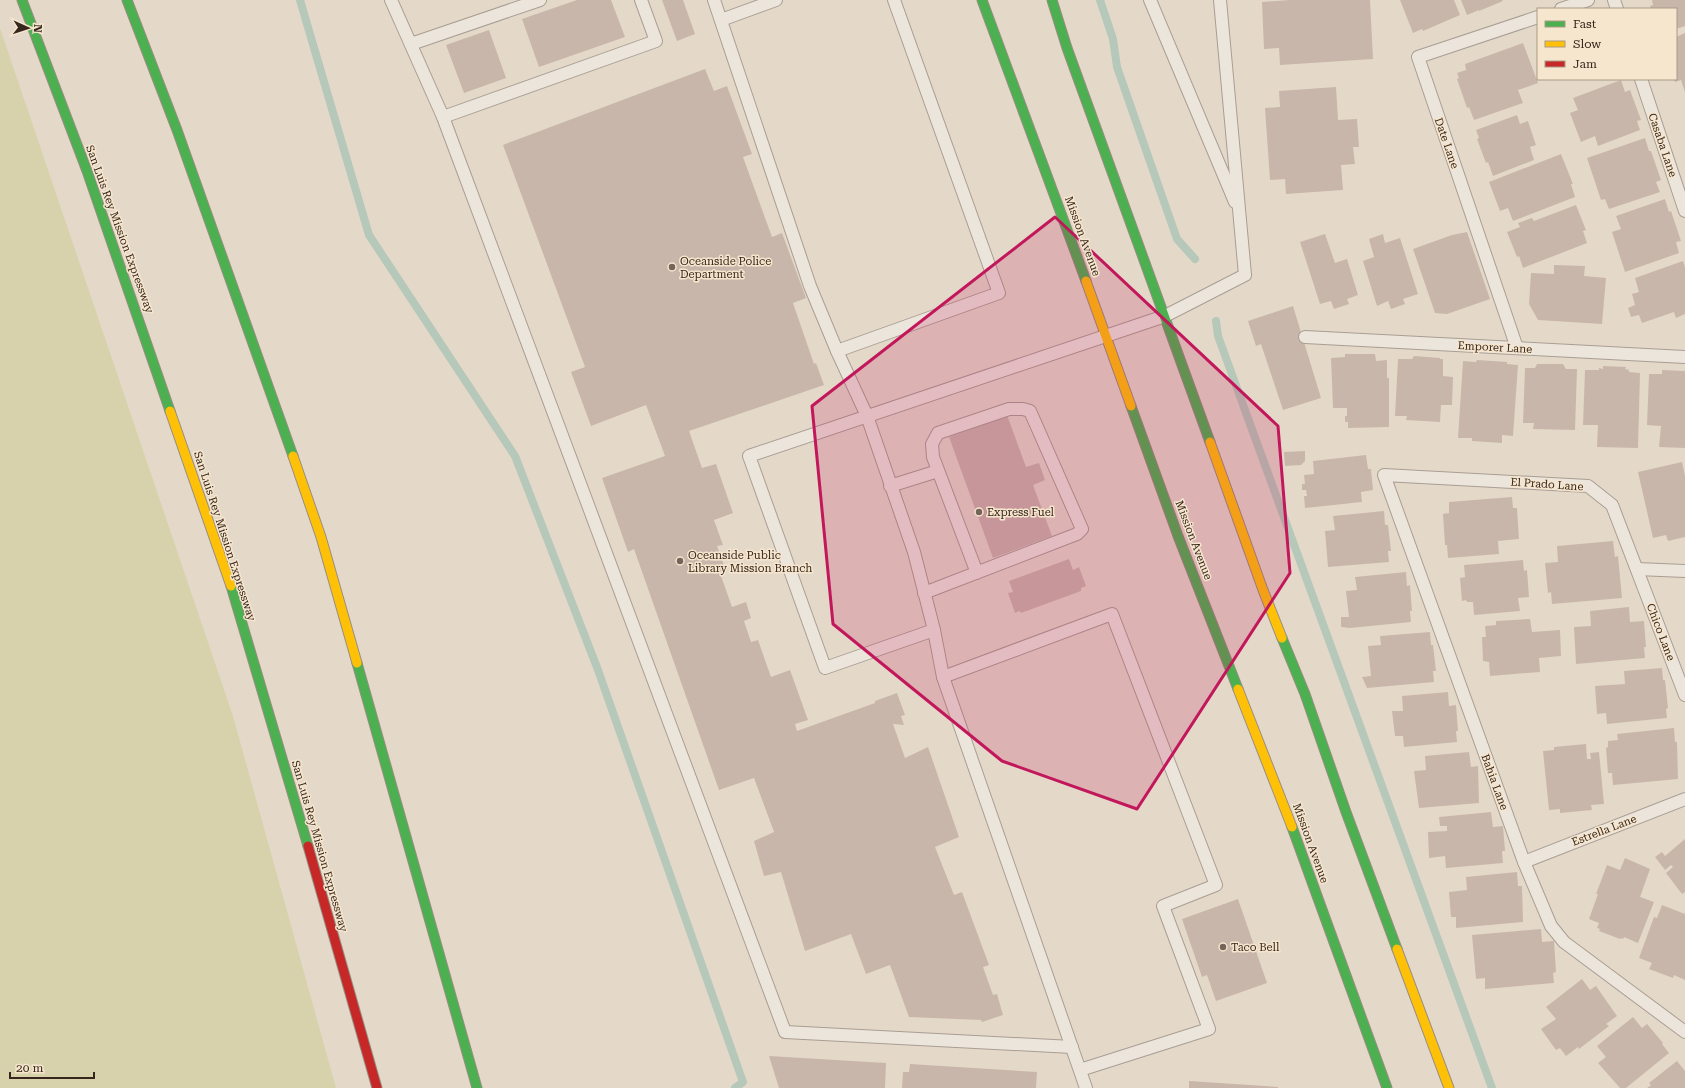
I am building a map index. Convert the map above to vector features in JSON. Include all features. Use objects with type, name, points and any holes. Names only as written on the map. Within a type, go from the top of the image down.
[{"type":"main road","name":"San Luis Rey Mission Expressway","points":[[22,0],[87,171],[234,596],[319,882],[377,1088]]},
{"type":"main road","points":[[127,0],[193,174],[249,329],[321,537],[477,1088]]},
{"type":"main road","name":"Mission Avenue","points":[[982,0],[1178,536],[1290,820],[1386,1088]]},
{"type":"main road","points":[[1052,0],[1069,55],[1165,316],[1263,590],[1305,694],[1346,812],[1449,1088]]},
{"type":"lane","points":[[391,0],[443,117],[785,1032],[1072,1047]]},
{"type":"lane","points":[[411,44],[540,0]]},
{"type":"lane","points":[[443,117],[656,41],[641,0]]},
{"type":"lane","points":[[714,0],[810,286],[837,351],[867,416],[914,552],[934,630],[943,677],[1086,1088]]},
{"type":"lane","points":[[721,20],[776,0]]},
{"type":"lane","points":[[837,351],[999,293],[894,0]]},
{"type":"lane","points":[[1150,0],[1240,213]]},
{"type":"lane","points":[[934,630],[825,668],[749,456],[1165,316],[1246,275],[1220,0]]},
{"type":"lane","points":[[1564,8],[1588,0]]},
{"type":"lane","name":"Date Lane","points":[[1517,348],[1418,57],[1537,17]]},
{"type":"lane","name":"Casaba Lane","points":[[1641,80],[1685,211]]},
{"type":"lane","name":"Emporer Lane","points":[[1305,337],[1685,357]]},
{"type":"lane","points":[[924,593],[977,573],[1077,534],[1082,529],[1030,411],[1024,409],[1009,409],[938,433],[932,444],[933,457],[977,573]]},
{"type":"lane","points":[[890,486],[938,471]]},
{"type":"lane","name":"El Prado Lane","points":[[1384,475],[1588,486],[1612,505],[1637,569]]},
{"type":"lane","name":"Bahia Lane","points":[[1384,475],[1524,862],[1551,926],[1564,942],[1685,1032]]},
{"type":"lane","points":[[1637,569],[1685,571]]},
{"type":"lane","name":"Chico Lane","points":[[1637,569],[1685,695]]},
{"type":"lane","points":[[943,677],[1112,614],[1216,885],[1163,906],[1209,1028],[1080,1070]]},
{"type":"lane","name":"Estrella Lane","points":[[1524,862],[1685,799]]},
{"type":"highlighted area","points":[[1055,217],[1278,426],[1290,573],[1137,809],[1002,761],[833,624],[812,406]]},
{"type":"shaded area","points":[[0,28],[233,716],[336,1088],[0,1088]]},
{"type":"building","points":[[577,0],[611,0],[625,37],[539,67],[522,19]]},
{"type":"building","points":[[662,0],[683,0],[695,34],[677,41]]},
{"type":"building","points":[[1290,0],[1370,0],[1373,59],[1280,65],[1279,48],[1264,49],[1262,2]]},
{"type":"building","points":[[1400,0],[1454,0],[1460,15],[1423,31],[1422,29],[1413,33]]},
{"type":"building","points":[[1461,0],[1502,0],[1503,1],[1467,15]]},
{"type":"building","points":[[1652,0],[1685,0],[1685,26],[1677,29],[1677,8],[1651,8],[1650,6],[1653,5]]},
{"type":"building","points":[[489,30],[506,78],[464,93],[446,45]]},
{"type":"building","points":[[1685,33],[1685,92],[1681,80],[1675,82],[1674,80],[1677,80],[1677,37]]},
{"type":"building","points":[[1523,43],[1538,83],[1518,90],[1523,103],[1474,120],[1469,107],[1467,108],[1457,79],[1459,78],[1457,73],[1466,70],[1465,64]]},
{"type":"building","points":[[705,69],[714,91],[727,86],[752,154],[743,157],[772,237],[782,233],[806,298],[793,303],[814,364],[816,363],[824,385],[689,431],[702,468],[716,464],[733,513],[714,520],[723,545],[717,546],[726,571],[720,573],[732,607],[746,602],[751,618],[744,621],[751,642],[758,640],[771,677],[790,670],[808,720],[795,724],[797,731],[875,703],[875,701],[897,693],[905,715],[901,716],[904,725],[893,724],[905,758],[928,747],[959,837],[935,847],[954,895],[962,892],[989,965],[983,967],[993,995],[997,994],[1003,1015],[982,1022],[981,1020],[909,1017],[890,965],[866,974],[851,934],[805,951],[781,872],[764,876],[754,841],[774,832],[754,778],[719,790],[634,549],[628,552],[602,478],[665,456],[646,405],[591,426],[571,372],[585,367],[503,145]]},
{"type":"building","points":[[1621,80],[1625,92],[1630,90],[1641,120],[1637,121],[1640,130],[1598,146],[1595,136],[1581,142],[1570,113],[1578,110],[1573,98]]},
{"type":"building","points":[[1336,87],[1338,120],[1357,119],[1359,147],[1353,147],[1355,164],[1341,165],[1343,190],[1286,194],[1285,179],[1270,180],[1265,108],[1280,107],[1279,91]]},
{"type":"building","points":[[1517,115],[1520,124],[1528,121],[1536,145],[1530,147],[1534,160],[1493,176],[1488,162],[1486,163],[1477,139],[1479,138],[1476,130]]},
{"type":"building","points":[[1645,138],[1661,180],[1656,182],[1660,192],[1609,209],[1605,199],[1601,200],[1587,158]]},
{"type":"building","points":[[1561,154],[1573,184],[1571,184],[1575,197],[1513,221],[1508,208],[1500,211],[1489,182]]},
{"type":"building","points":[[1665,199],[1669,212],[1671,211],[1681,241],[1676,242],[1679,253],[1625,272],[1612,232],[1621,229],[1616,216]]},
{"type":"building","points":[[1576,205],[1586,230],[1583,231],[1587,243],[1523,268],[1519,256],[1517,257],[1507,232],[1520,227],[1518,223],[1532,218],[1534,221]]},
{"type":"building","points":[[1467,232],[1490,299],[1447,314],[1435,313],[1413,249],[1452,235]]},
{"type":"building","points":[[1325,234],[1335,263],[1347,259],[1358,295],[1347,299],[1349,304],[1334,309],[1331,301],[1320,304],[1300,242]]},
{"type":"building","points":[[1383,234],[1385,243],[1400,238],[1418,294],[1403,299],[1405,304],[1391,309],[1388,301],[1377,306],[1363,261],[1374,257],[1369,239]]},
{"type":"building","points":[[1683,261],[1685,267],[1685,314],[1676,318],[1674,312],[1642,323],[1639,315],[1631,317],[1628,308],[1635,305],[1632,294],[1639,292],[1635,278]]},
{"type":"building","points":[[1554,265],[1585,266],[1584,276],[1606,278],[1602,324],[1538,320],[1529,304],[1531,273],[1554,274]]},
{"type":"building","points":[[1293,306],[1321,398],[1283,410],[1261,344],[1256,346],[1248,321]]},
{"type":"building","points":[[1345,354],[1375,354],[1376,361],[1387,360],[1387,378],[1389,378],[1389,427],[1348,428],[1348,422],[1345,422],[1347,408],[1333,408],[1331,358],[1345,357]]},
{"type":"building","points":[[1414,356],[1443,359],[1443,376],[1453,377],[1452,405],[1441,405],[1440,422],[1406,420],[1407,416],[1395,416],[1398,359],[1412,359]]},
{"type":"building","points":[[1477,360],[1507,362],[1507,364],[1518,365],[1513,436],[1502,435],[1502,443],[1472,441],[1472,438],[1458,438],[1463,361],[1476,362]]},
{"type":"building","points":[[1537,364],[1563,364],[1566,369],[1577,369],[1575,430],[1533,429],[1534,423],[1523,423],[1525,368],[1535,368]]},
{"type":"building","points":[[1603,366],[1626,367],[1625,369],[1629,370],[1629,372],[1640,373],[1638,448],[1597,447],[1598,425],[1583,425],[1585,370],[1599,370],[1599,368],[1603,369]]},
{"type":"building","points":[[1662,370],[1685,371],[1685,448],[1659,447],[1661,426],[1647,425],[1649,374],[1662,374]]},
{"type":"building","points":[[1007,415],[1026,467],[1039,463],[1045,480],[1033,485],[1052,536],[993,558],[949,437]]},
{"type":"building","points":[[1305,451],[1305,461],[1301,465],[1285,466],[1284,452]]},
{"type":"building","points":[[1366,455],[1368,469],[1371,469],[1373,490],[1361,492],[1362,502],[1305,508],[1304,496],[1307,496],[1306,490],[1302,490],[1302,484],[1305,484],[1304,475],[1314,474],[1313,461]]},
{"type":"building","points":[[1682,462],[1685,476],[1685,537],[1668,541],[1666,535],[1653,538],[1638,472]]},
{"type":"building","points":[[1512,497],[1513,508],[1517,508],[1519,539],[1498,541],[1499,554],[1448,558],[1447,545],[1445,545],[1443,514],[1449,513],[1449,502]]},
{"type":"building","points":[[1384,511],[1385,525],[1388,525],[1391,551],[1388,551],[1389,562],[1328,567],[1325,531],[1335,530],[1333,516]]},
{"type":"building","points":[[1613,541],[1615,557],[1618,556],[1622,598],[1552,604],[1551,592],[1548,593],[1545,563],[1558,562],[1557,546]]},
{"type":"building","points":[[1069,559],[1073,570],[1079,567],[1086,586],[1081,588],[1081,591],[1021,613],[1020,611],[1015,613],[1008,593],[1013,592],[1009,581]]},
{"type":"building","points":[[1523,560],[1524,571],[1527,570],[1529,597],[1518,598],[1520,611],[1474,615],[1473,602],[1467,602],[1466,600],[1462,601],[1460,578],[1465,577],[1464,565]]},
{"type":"building","points":[[1406,572],[1407,586],[1410,585],[1412,611],[1410,611],[1411,622],[1350,628],[1341,627],[1341,617],[1349,617],[1346,591],[1357,590],[1355,577]]},
{"type":"building","points":[[1629,607],[1630,622],[1644,621],[1646,647],[1644,647],[1645,658],[1576,664],[1574,627],[1591,626],[1590,611]]},
{"type":"building","points":[[1530,619],[1532,632],[1560,630],[1561,656],[1539,658],[1540,672],[1490,676],[1489,662],[1483,661],[1482,637],[1486,637],[1485,626],[1496,625],[1496,621]]},
{"type":"building","points":[[1430,632],[1436,671],[1433,671],[1434,682],[1367,688],[1362,677],[1371,676],[1368,646],[1381,645],[1380,636]]},
{"type":"building","points":[[1662,668],[1668,708],[1666,709],[1667,718],[1607,724],[1606,713],[1597,714],[1595,686],[1625,684],[1624,671]]},
{"type":"building","points":[[1448,692],[1449,706],[1456,705],[1458,731],[1456,731],[1457,742],[1404,747],[1403,736],[1395,736],[1392,711],[1403,711],[1402,696]]},
{"type":"building","points":[[1674,728],[1675,742],[1677,742],[1678,779],[1613,785],[1612,773],[1608,773],[1606,748],[1608,747],[1608,741],[1618,740],[1617,734]]},
{"type":"building","points":[[1586,744],[1587,759],[1591,759],[1590,753],[1599,752],[1604,804],[1591,805],[1592,810],[1560,813],[1560,809],[1549,810],[1543,751],[1554,750],[1554,747]]},
{"type":"building","points":[[1469,752],[1471,767],[1478,766],[1479,803],[1419,808],[1414,771],[1426,770],[1425,756]]},
{"type":"building","points":[[1491,812],[1493,827],[1503,826],[1505,851],[1502,851],[1503,863],[1446,868],[1445,856],[1429,858],[1428,832],[1447,831],[1447,826],[1440,826],[1439,817]]},
{"type":"building","points":[[1685,839],[1685,892],[1682,894],[1666,873],[1673,867],[1671,865],[1665,870],[1655,857],[1662,852],[1665,856]]},
{"type":"building","points":[[1625,858],[1650,869],[1640,897],[1654,902],[1638,943],[1624,937],[1623,939],[1620,939],[1599,931],[1600,929],[1597,928],[1599,923],[1589,919],[1598,894],[1596,894],[1607,865],[1620,870]]},
{"type":"building","points":[[1517,872],[1518,886],[1522,886],[1523,922],[1456,928],[1456,917],[1451,917],[1449,892],[1467,890],[1466,877]]},
{"type":"building","name":"Taco Bell","points":[[1238,899],[1267,983],[1216,1001],[1207,975],[1202,977],[1182,919]]},
{"type":"building","points":[[1662,905],[1685,914],[1685,980],[1674,975],[1673,978],[1649,969],[1652,963],[1639,958],[1654,917],[1657,918]]},
{"type":"building","points":[[1541,929],[1542,942],[1554,941],[1556,972],[1553,973],[1554,983],[1485,989],[1485,978],[1476,979],[1472,935]]},
{"type":"building","points":[[1582,979],[1590,990],[1596,986],[1617,1016],[1606,1024],[1609,1026],[1579,1049],[1578,1047],[1566,1056],[1560,1048],[1556,1050],[1541,1029],[1556,1019],[1546,1007]]},
{"type":"building","points":[[1633,1017],[1642,1028],[1647,1024],[1663,1043],[1662,1044],[1669,1053],[1626,1088],[1620,1088],[1598,1063],[1606,1057],[1597,1046]]},
{"type":"building","points":[[769,1056],[886,1063],[885,1088],[779,1088]]},
{"type":"building","points":[[1677,1061],[1685,1071],[1685,1088],[1647,1088],[1651,1085],[1649,1083]]},
{"type":"building","points":[[910,1064],[1037,1072],[1036,1088],[902,1088],[903,1072],[909,1072]]},
{"type":"building","points":[[1189,1081],[1278,1087],[1278,1088],[1189,1088]]},
{"type":"waterway","points":[[300,0],[369,235],[515,456],[598,670],[743,1082],[735,1088]]},
{"type":"waterway","points":[[1100,0],[1113,39],[1117,67],[1177,239],[1195,259]]},
{"type":"waterway","points":[[1216,321],[1218,336],[1492,1088]]},
{"type":"traffic: fast","points":[[22,0],[87,171],[170,411]]},
{"type":"traffic: fast","points":[[127,0],[177,130],[293,456]]},
{"type":"traffic: fast","points":[[982,0],[1086,281]]},
{"type":"traffic: fast","points":[[1052,0],[1067,48],[1210,442]]},
{"type":"traffic: fast","points":[[1131,406],[1178,536],[1238,689]]},
{"type":"traffic: fast","points":[[231,586],[308,846]]},
{"type":"traffic: fast","points":[[1282,638],[1305,694],[1346,812],[1397,949]]},
{"type":"traffic: fast","points":[[357,663],[477,1088]]},
{"type":"traffic: fast","points":[[1292,827],[1387,1088]]},
{"type":"traffic: slow","points":[[1086,281],[1131,406]]},
{"type":"traffic: slow","points":[[170,411],[231,586]]},
{"type":"traffic: slow","points":[[1210,442],[1263,590],[1282,638]]},
{"type":"traffic: slow","points":[[293,456],[321,537],[357,663]]},
{"type":"traffic: slow","points":[[1238,689],[1292,827]]},
{"type":"traffic: slow","points":[[1397,949],[1449,1088]]},
{"type":"traffic: jam","points":[[308,846],[377,1088]]},
{"type":"place","name":"Oceanside Police Department","points":[[672,267]]},
{"type":"place","name":"Express Fuel","points":[[979,512]]},
{"type":"place","name":"Oceanside Public Library Mission Branch","points":[[680,561]]},
{"type":"place","name":"Taco Bell","points":[[1223,947]]}]
